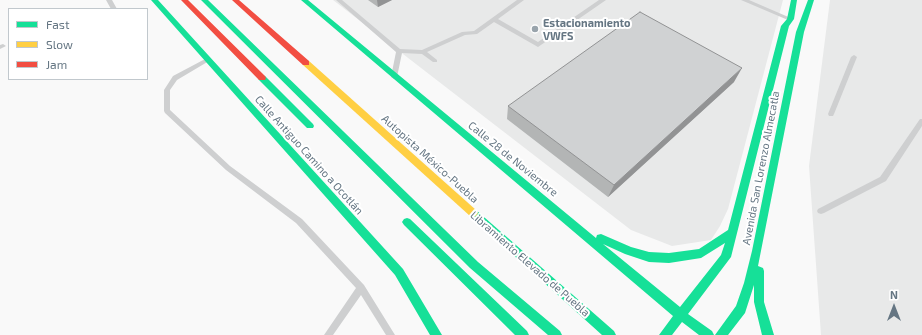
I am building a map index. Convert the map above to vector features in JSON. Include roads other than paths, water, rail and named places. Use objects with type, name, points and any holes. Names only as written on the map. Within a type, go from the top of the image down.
[{"type":"main road","name":"Calle Antiguo Camino a Ocotlán","points":[[154,0],[172,18],[207,60],[399,272],[436,335]]},
{"type":"main road","points":[[184,0],[318,134]]},
{"type":"main road","points":[[204,0],[474,265],[556,335]]},
{"type":"main road","name":"Calle 28 de Noviembre","points":[[304,0],[394,77],[579,229],[680,315],[708,335]]},
{"type":"main road","name":"Avenida San Lorenzo Almecatla","points":[[665,335],[726,257],[785,26],[790,19],[794,0]]},
{"type":"main road","name":"Avenida San Lorenzo Almecatla","points":[[722,335],[741,310],[757,251],[800,32],[804,25],[811,0]]},
{"type":"main road","points":[[231,3],[315,84]]},
{"type":"main road","name":"Autopista México-Puebla","points":[[231,3],[610,335]]},
{"type":"main road","points":[[403,218],[523,335]]},
{"type":"main road","points":[[579,229],[629,251],[649,257],[669,258],[700,253],[732,233]]},
{"type":"main road","points":[[757,251],[759,269],[759,302],[768,335]]},
{"type":"lane","points":[[339,0],[400,51],[423,52],[464,33],[475,32],[521,0]]},
{"type":"lane","points":[[494,19],[538,45],[603,0]]},
{"type":"lane","points":[[744,0],[804,25]]},
{"type":"lane","points":[[394,77],[400,51]]},
{"type":"lane","points":[[423,52],[435,61]]},
{"type":"lane","points":[[831,114],[854,57]]},
{"type":"lane","points":[[207,60],[175,78],[166,90],[167,111],[228,168],[299,221],[361,288],[391,335]]},
{"type":"lane","points":[[822,211],[883,179],[922,121]]},
{"type":"lane","points":[[328,335],[361,288]]},
{"type":"place","name":"Estacionamiento VWFS","points":[[535,29]]}]
